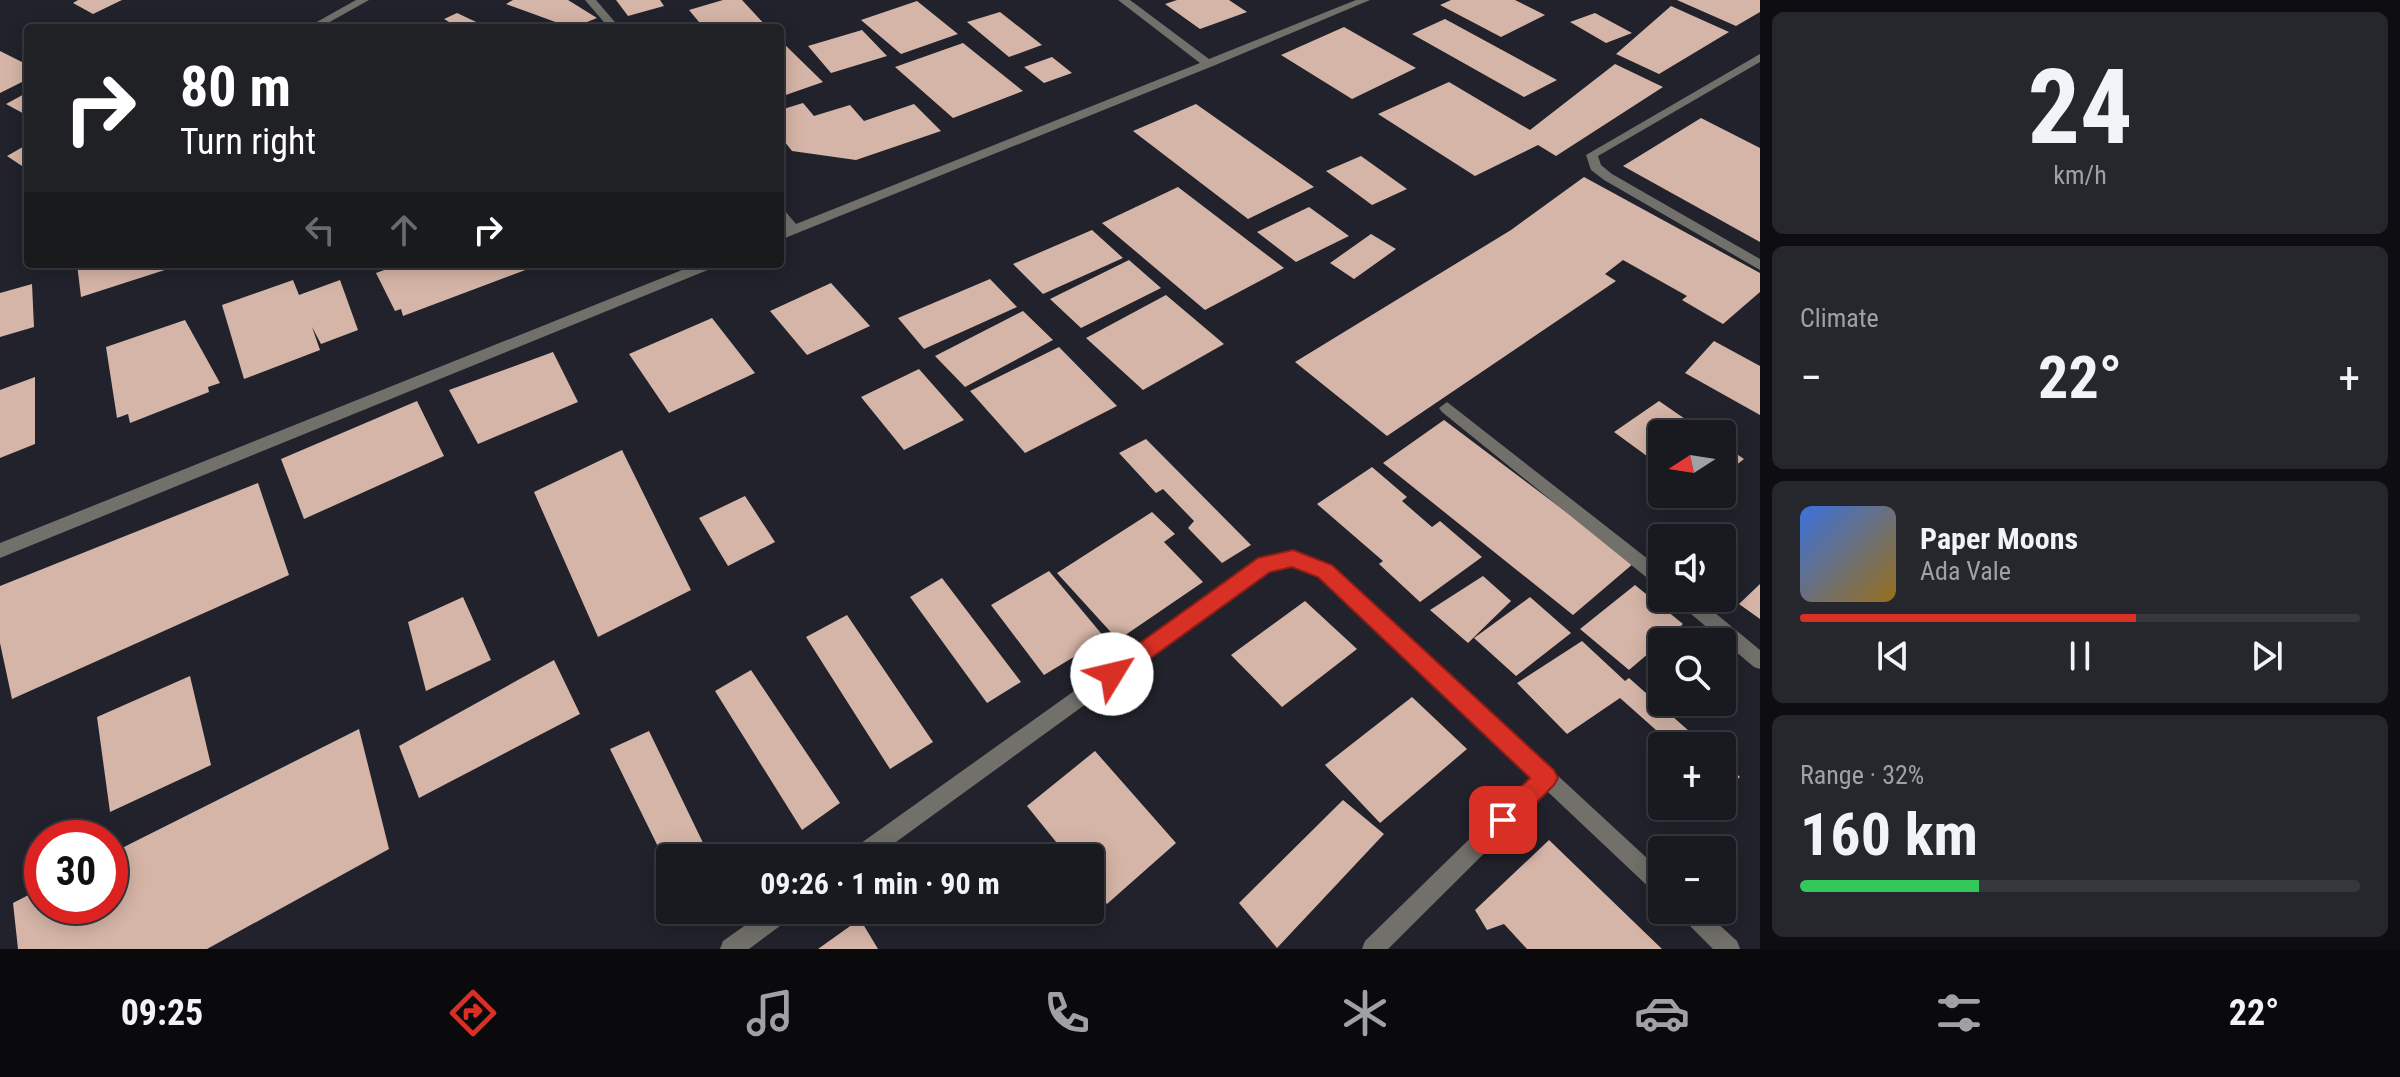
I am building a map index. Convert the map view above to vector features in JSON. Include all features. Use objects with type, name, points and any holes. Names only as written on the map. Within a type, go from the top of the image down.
[{"type":"street","points":[[319,24],[364,0]]},
{"type":"street","points":[[590,0],[611,24]]},
{"type":"street","points":[[1123,0],[1209,64]]},
{"type":"street","points":[[784,234],[1365,0]]},
{"type":"street","points":[[1760,57],[1592,155],[1595,167],[1608,177],[1760,265]]},
{"type":"street","points":[[784,219],[794,230]]},
{"type":"street","points":[[0,551],[700,268]]},
{"type":"street","points":[[1447,408],[1648,569]]},
{"type":"street","points":[[876,844],[1265,564],[1293,559],[1325,571],[1648,873]]},
{"type":"street","points":[[1701,612],[1760,661]]},
{"type":"street","points":[[1373,949],[1546,778]]},
{"type":"street","points":[[731,949],[766,924]]},
{"type":"street","points":[[1703,924],[1729,949]]},
{"type":"building","points":[[78,0],[122,0],[93,14],[73,3]]},
{"type":"building","points":[[513,0],[568,0],[597,18],[582,24],[561,24],[506,4]]},
{"type":"building","points":[[616,0],[660,0],[664,6],[628,16]]},
{"type":"building","points":[[723,0],[742,0],[764,24],[701,24],[689,10]]},
{"type":"building","points":[[1177,0],[1229,0],[1247,12],[1200,29],[1165,4]]},
{"type":"building","points":[[1451,0],[1515,0],[1545,15],[1501,37],[1440,5]]},
{"type":"building","points":[[1677,0],[1760,0],[1760,12],[1736,26]]},
{"type":"building","points":[[917,1],[958,34],[901,54],[861,20]]},
{"type":"building","points":[[1671,6],[1729,32],[1659,74],[1616,54]]},
{"type":"building","points":[[1000,12],[1042,45],[1009,57],[967,22]]},
{"type":"building","points":[[457,13],[480,24],[452,24],[444,19]]},
{"type":"building","points":[[1595,13],[1632,33],[1606,43],[1570,22]]},
{"type":"building","points":[[1445,19],[1557,80],[1524,97],[1412,34]]},
{"type":"building","points":[[1344,27],[1416,68],[1352,99],[1281,55]]},
{"type":"building","points":[[862,30],[887,56],[831,73],[808,46]]},
{"type":"building","points":[[963,43],[1023,91],[953,118],[895,67]]},
{"type":"building","points":[[784,44],[823,82],[784,96]]},
{"type":"building","points":[[0,51],[24,63],[24,81],[0,93]]},
{"type":"building","points":[[1052,57],[1072,73],[1044,83],[1024,67]]},
{"type":"building","points":[[1615,64],[1663,87],[1556,156],[1538,145],[1475,176],[1378,114],[1449,82],[1530,130]]},
{"type":"building","points":[[24,94],[24,114],[6,104]]},
{"type":"building","points":[[803,103],[814,116],[850,105],[864,121],[914,104],[941,131],[856,160],[792,151],[784,141],[784,109]]},
{"type":"building","points":[[1196,104],[1314,187],[1248,219],[1133,131]]},
{"type":"building","points":[[1701,118],[1760,148],[1760,242],[1623,166]]},
{"type":"building","points":[[24,146],[24,167],[7,156]]},
{"type":"building","points":[[1361,156],[1407,189],[1372,205],[1326,171]]},
{"type":"building","points":[[1584,177],[1760,273],[1760,292],[1723,324],[1682,300],[1687,296],[1623,260],[1605,274],[1616,281],[1387,436],[1295,362],[1511,230]]},
{"type":"building","points":[[1178,187],[1284,268],[1205,310],[1102,223]]},
{"type":"building","points":[[1309,207],[1349,236],[1296,262],[1257,232]]},
{"type":"building","points":[[1092,230],[1123,258],[1043,294],[1013,264]]},
{"type":"building","points":[[1371,234],[1396,249],[1354,279],[1330,263]]},
{"type":"building","points":[[1129,260],[1161,288],[1081,328],[1050,299]]},
{"type":"building","points":[[77,268],[171,268],[81,297]]},
{"type":"building","points":[[390,268],[528,269],[403,316],[401,309],[395,311],[376,273]]},
{"type":"building","points":[[990,279],[1017,307],[924,349],[898,318]]},
{"type":"building","points":[[293,280],[299,295],[340,280],[358,330],[321,344],[312,327],[320,350],[244,379],[222,305]]},
{"type":"building","points":[[831,283],[870,326],[807,355],[770,311]]},
{"type":"building","points":[[32,284],[34,327],[0,337],[0,293]]},
{"type":"building","points":[[1166,295],[1224,344],[1143,390],[1086,338]]},
{"type":"building","points":[[1023,311],[1053,340],[965,387],[935,356]]},
{"type":"building","points":[[712,318],[755,373],[669,413],[629,354]]},
{"type":"building","points":[[185,320],[220,383],[208,387],[209,392],[130,423],[128,414],[117,418],[106,347]]},
{"type":"building","points":[[1714,341],[1760,366],[1760,415],[1685,373]]},
{"type":"building","points":[[1059,347],[1117,406],[1025,453],[970,391]]},
{"type":"building","points":[[553,352],[578,402],[478,444],[449,390]]},
{"type":"building","points":[[919,369],[964,420],[904,450],[861,397]]},
{"type":"building","points":[[35,377],[35,444],[0,458],[0,390]]},
{"type":"building","points":[[417,401],[444,456],[304,519],[281,459]]},
{"type":"building","points":[[1659,401],[1687,420],[1648,420],[1648,457],[1614,432]]},
{"type":"building","points":[[1444,420],[1634,563],[1573,615],[1383,463]]},
{"type":"building","points":[[1146,439],[1251,545],[1222,563],[1188,528],[1194,521],[1163,489],[1156,493],[1119,453]]},
{"type":"building","points":[[622,450],[691,590],[598,637],[534,492]]},
{"type":"building","points":[[1736,454],[1744,459],[1736,465]]},
{"type":"building","points":[[1372,467],[1407,497],[1402,501],[1432,527],[1440,521],[1482,557],[1420,602],[1379,564],[1383,561],[1317,504]]},
{"type":"building","points":[[258,483],[289,575],[12,699],[0,643],[0,586]]},
{"type":"building","points":[[745,496],[775,542],[728,566],[699,518]]},
{"type":"building","points":[[1152,512],[1175,534],[1164,542],[1203,582],[1118,640],[1057,573]]},
{"type":"building","points":[[1049,571],[1105,638],[1044,675],[991,605]]},
{"type":"building","points":[[1483,576],[1511,601],[1468,643],[1430,610]]},
{"type":"building","points":[[942,578],[1021,682],[987,703],[910,597]]},
{"type":"building","points":[[1760,584],[1760,619],[1739,604]]},
{"type":"building","points":[[1635,585],[1648,596],[1648,612],[1668,612],[1683,624],[1678,628],[1648,628],[1648,654],[1629,670],[1580,629]]},
{"type":"building","points":[[463,597],[491,660],[426,691],[408,622]]},
{"type":"building","points":[[1530,597],[1571,633],[1516,676],[1474,638]]},
{"type":"building","points":[[1305,601],[1357,649],[1282,707],[1231,655]]},
{"type":"building","points":[[847,615],[933,742],[890,769],[806,637]]},
{"type":"building","points":[[1582,641],[1625,681],[1629,678],[1648,695],[1648,716],[1672,716],[1690,732],[1658,732],[1620,698],[1567,734],[1517,683]]},
{"type":"building","points":[[554,660],[580,714],[419,798],[399,746]]},
{"type":"building","points":[[751,670],[840,803],[802,830],[715,691]]},
{"type":"building","points":[[190,676],[211,765],[110,812],[97,717]]},
{"type":"building","points":[[1412,697],[1467,749],[1380,823],[1325,765]]},
{"type":"building","points":[[359,729],[389,849],[207,949],[18,949],[13,903],[24,897],[24,924],[128,924],[128,845]]},
{"type":"building","points":[[649,731],[704,844],[657,844],[610,749]]},
{"type":"building","points":[[1095,751],[1176,843],[1107,904],[1104,900],[1104,844],[1058,844],[1027,806]]},
{"type":"building","points":[[1343,800],[1384,834],[1277,948],[1239,903]]},
{"type":"building","points":[[1549,840],[1662,949],[1527,949],[1504,924],[1487,930],[1475,910]]},
{"type":"building","points":[[853,924],[863,924],[878,949],[818,949]]},
{"type":"route","points":[[1112,674],[1265,564],[1293,559],[1325,571],[1546,778],[1503,820]]}]
